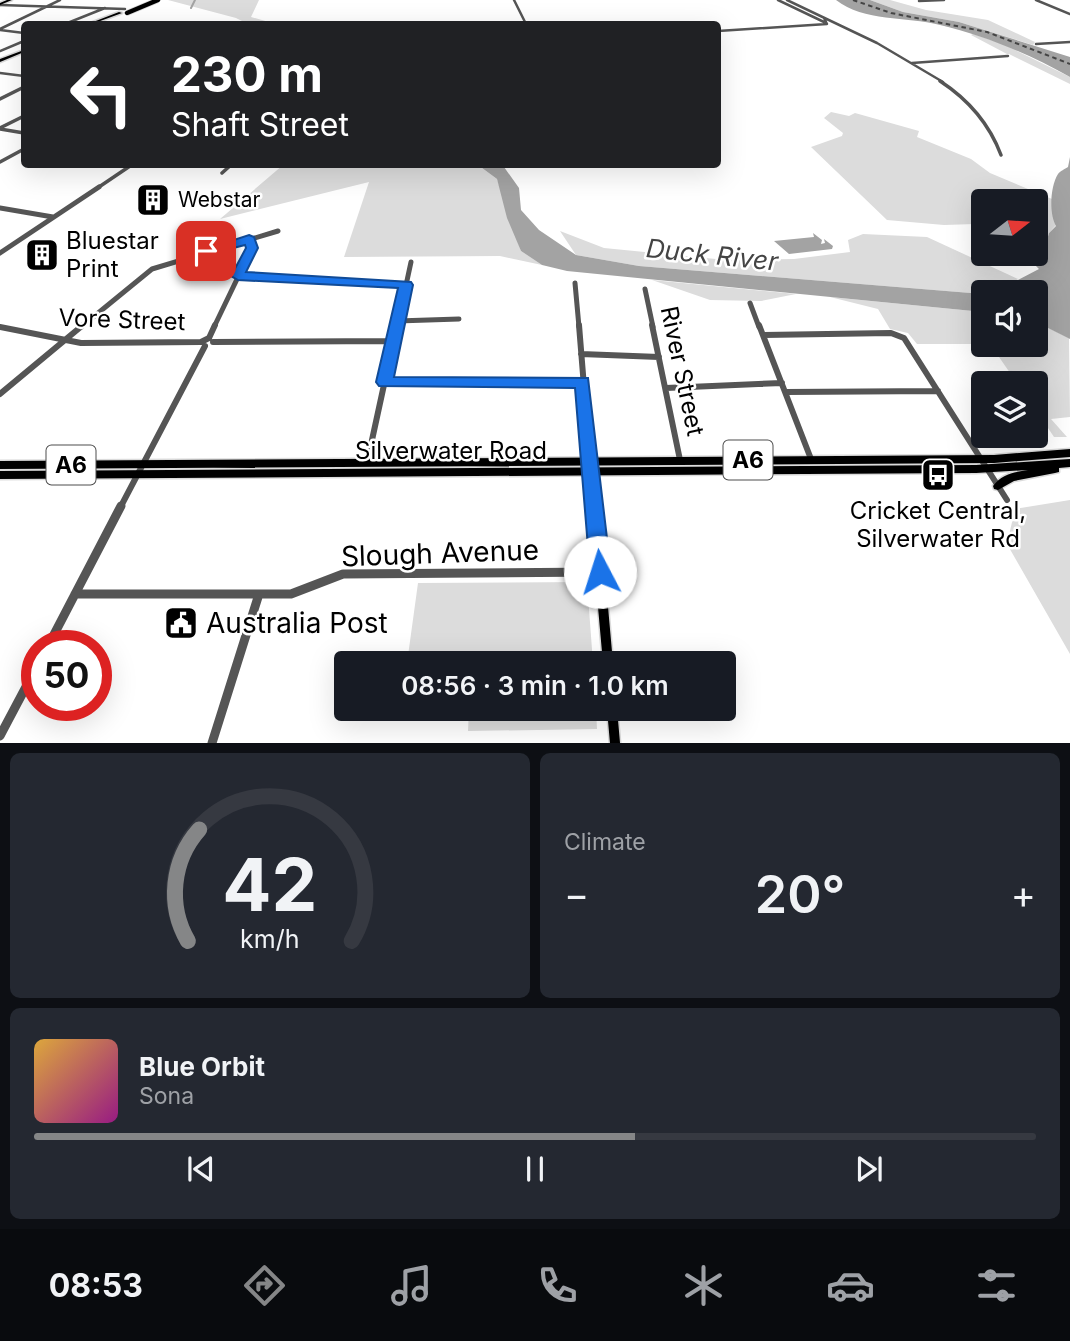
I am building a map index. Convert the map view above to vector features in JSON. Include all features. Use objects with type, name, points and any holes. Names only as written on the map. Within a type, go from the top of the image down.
[{"type":"highway","points":[[0,4],[8,0]]},
{"type":"highway","points":[[98,21],[150,0]]},
{"type":"highway","points":[[106,21],[158,0]]},
{"type":"highway","points":[[0,63],[21,54]]},
{"type":"highway","name":"Silverwater Road","points":[[0,465],[140,469],[591,466],[680,460],[980,459],[1070,453]]},
{"type":"highway","name":"Silverwater Road","points":[[0,475],[367,463],[987,469],[1070,464]]},
{"type":"highway","points":[[998,486],[1011,477],[1040,473],[1070,464]]},
{"type":"main road","points":[[591,466],[607,651]]},
{"type":"main road","points":[[613,721],[615,743]]},
{"type":"street","points":[[0,30],[60,0]]},
{"type":"street","points":[[514,0],[524,21]]},
{"type":"street","points":[[778,0],[842,28]]},
{"type":"street","points":[[919,1],[944,0]]},
{"type":"street","points":[[1036,0],[1070,15]]},
{"type":"street","points":[[786,3],[793,3],[820,20],[842,28],[943,80],[974,105],[993,131],[1001,155]]},
{"type":"street","points":[[0,4],[107,7],[126,11]]},
{"type":"street","points":[[72,21],[107,7]]},
{"type":"street","points":[[136,10],[143,11]]},
{"type":"street","points":[[801,11],[807,10]]},
{"type":"street","points":[[721,31],[820,20]]},
{"type":"street","points":[[0,30],[21,33]]},
{"type":"street","points":[[0,51],[21,42]]},
{"type":"street","points":[[1036,44],[1070,42]]},
{"type":"street","points":[[911,63],[1008,56]]},
{"type":"street","points":[[0,73],[21,76]]},
{"type":"street","points":[[0,99],[21,88]]},
{"type":"street","points":[[0,129],[21,118]]},
{"type":"street","points":[[0,129],[21,132]]},
{"type":"street","points":[[0,162],[21,151]]},
{"type":"street","points":[[0,253],[127,168]]},
{"type":"street","points":[[222,173],[228,168]]},
{"type":"street","points":[[0,208],[54,217]]},
{"type":"street","points":[[0,394],[152,269],[278,231]]},
{"type":"street","points":[[56,630],[203,344],[211,340],[252,248],[249,239]]},
{"type":"street","points":[[367,463],[411,262]]},
{"type":"street","points":[[238,276],[406,285]]},
{"type":"street","points":[[575,283],[591,466]]},
{"type":"street","name":"River Street","points":[[645,289],[680,460]]},
{"type":"street","points":[[750,303],[811,459]]},
{"type":"street","points":[[397,321],[459,319]]},
{"type":"street","name":"Vore Street","points":[[0,327],[81,343],[203,344]]},
{"type":"street","points":[[764,335],[891,333],[900,336],[1007,500]]},
{"type":"street","name":"Vore Street","points":[[211,340],[393,341]]},
{"type":"street","points":[[581,354],[659,357]]},
{"type":"street","points":[[384,382],[583,382]]},
{"type":"street","points":[[666,388],[782,383]]},
{"type":"street","points":[[786,392],[938,391]]},
{"type":"street","name":"Slough Avenue","points":[[75,594],[296,593],[343,574],[600,572]]},
{"type":"street","points":[[212,743],[259,594]]},
{"type":"street","points":[[0,736],[4,720],[21,692]]},
{"type":"shaded area","points":[[168,0],[259,0],[251,17],[265,21],[242,21]]},
{"type":"shaded area","points":[[836,0],[870,0],[903,12],[959,22],[1070,57],[1070,77],[991,40],[927,22],[859,12]]},
{"type":"shaded area","points":[[870,0],[890,0],[926,10],[988,20],[1035,42],[1033,45],[959,22],[903,12]]},
{"type":"shaded area","points":[[971,35],[1003,44],[1070,77],[1070,84],[1009,54],[984,57],[1007,54]]},
{"type":"shaded area","points":[[831,112],[849,116],[855,113],[919,131],[917,137],[971,159],[990,173],[1028,189],[971,189],[971,224],[944,225],[887,220],[811,147],[842,136],[843,133],[824,118]]},
{"type":"shaded area","points":[[1070,157],[1070,339],[1048,328],[1048,280],[1018,280],[1039,269],[1036,266],[1048,266],[1048,236],[1056,226],[1051,208],[1053,186],[1058,174],[1068,167]]},
{"type":"shaded area","points":[[280,168],[482,168],[497,179],[521,251],[542,265],[500,256],[344,257],[369,182],[220,219]]},
{"type":"shaded area","name":"Duck River","points":[[482,168],[505,168],[519,188],[521,210],[539,230],[576,255],[639,266],[971,293],[971,311],[567,271],[542,265],[521,251],[507,218],[497,179]]},
{"type":"shaded area","points":[[1048,197],[1052,199],[1056,225],[1048,236]]},
{"type":"shaded area","points":[[560,231],[604,248],[726,260],[794,259],[850,252],[848,240],[863,234],[927,237],[971,257],[971,266],[990,266],[1018,279],[971,280],[971,293],[639,266],[576,255]]},
{"type":"shaded area","points":[[813,233],[822,240],[821,244],[825,243],[824,239],[833,246],[832,249],[789,254],[774,241],[814,237]]},
{"type":"shaded area","points":[[652,280],[796,294],[761,301],[710,300]]},
{"type":"shaded area","points":[[830,297],[971,311],[971,344],[917,344],[908,333],[890,329],[878,309]]},
{"type":"shaded area","points":[[1048,328],[1069,338],[1070,417],[1051,419],[1067,437],[1054,437],[1048,428],[1048,371],[1009,371],[999,357],[1048,357]]},
{"type":"shaded area","points":[[1070,500],[1070,654],[1007,544],[1015,509]]},
{"type":"shaded area","points":[[587,582],[592,651],[409,651],[418,583]]},
{"type":"shaded area","points":[[468,721],[597,721],[597,729],[468,731]]},
{"type":"waterway","points":[[191,8],[195,0]]},
{"type":"ferry route","points":[[853,0],[891,13],[987,32],[1070,64]]},
{"type":"place","name":"Webstar","points":[[153,200]]},
{"type":"place","name":"Bluestar Print","points":[[42,255]]},
{"type":"place","name":"Cricket Central, Silverwater Rd","points":[[938,475]]},
{"type":"place","name":"Australia Post","points":[[181,623]]},
{"type":"route","points":[[206,251],[249,239],[253,244],[252,248],[238,276],[406,285],[384,382],[583,382],[600,572]]}]
